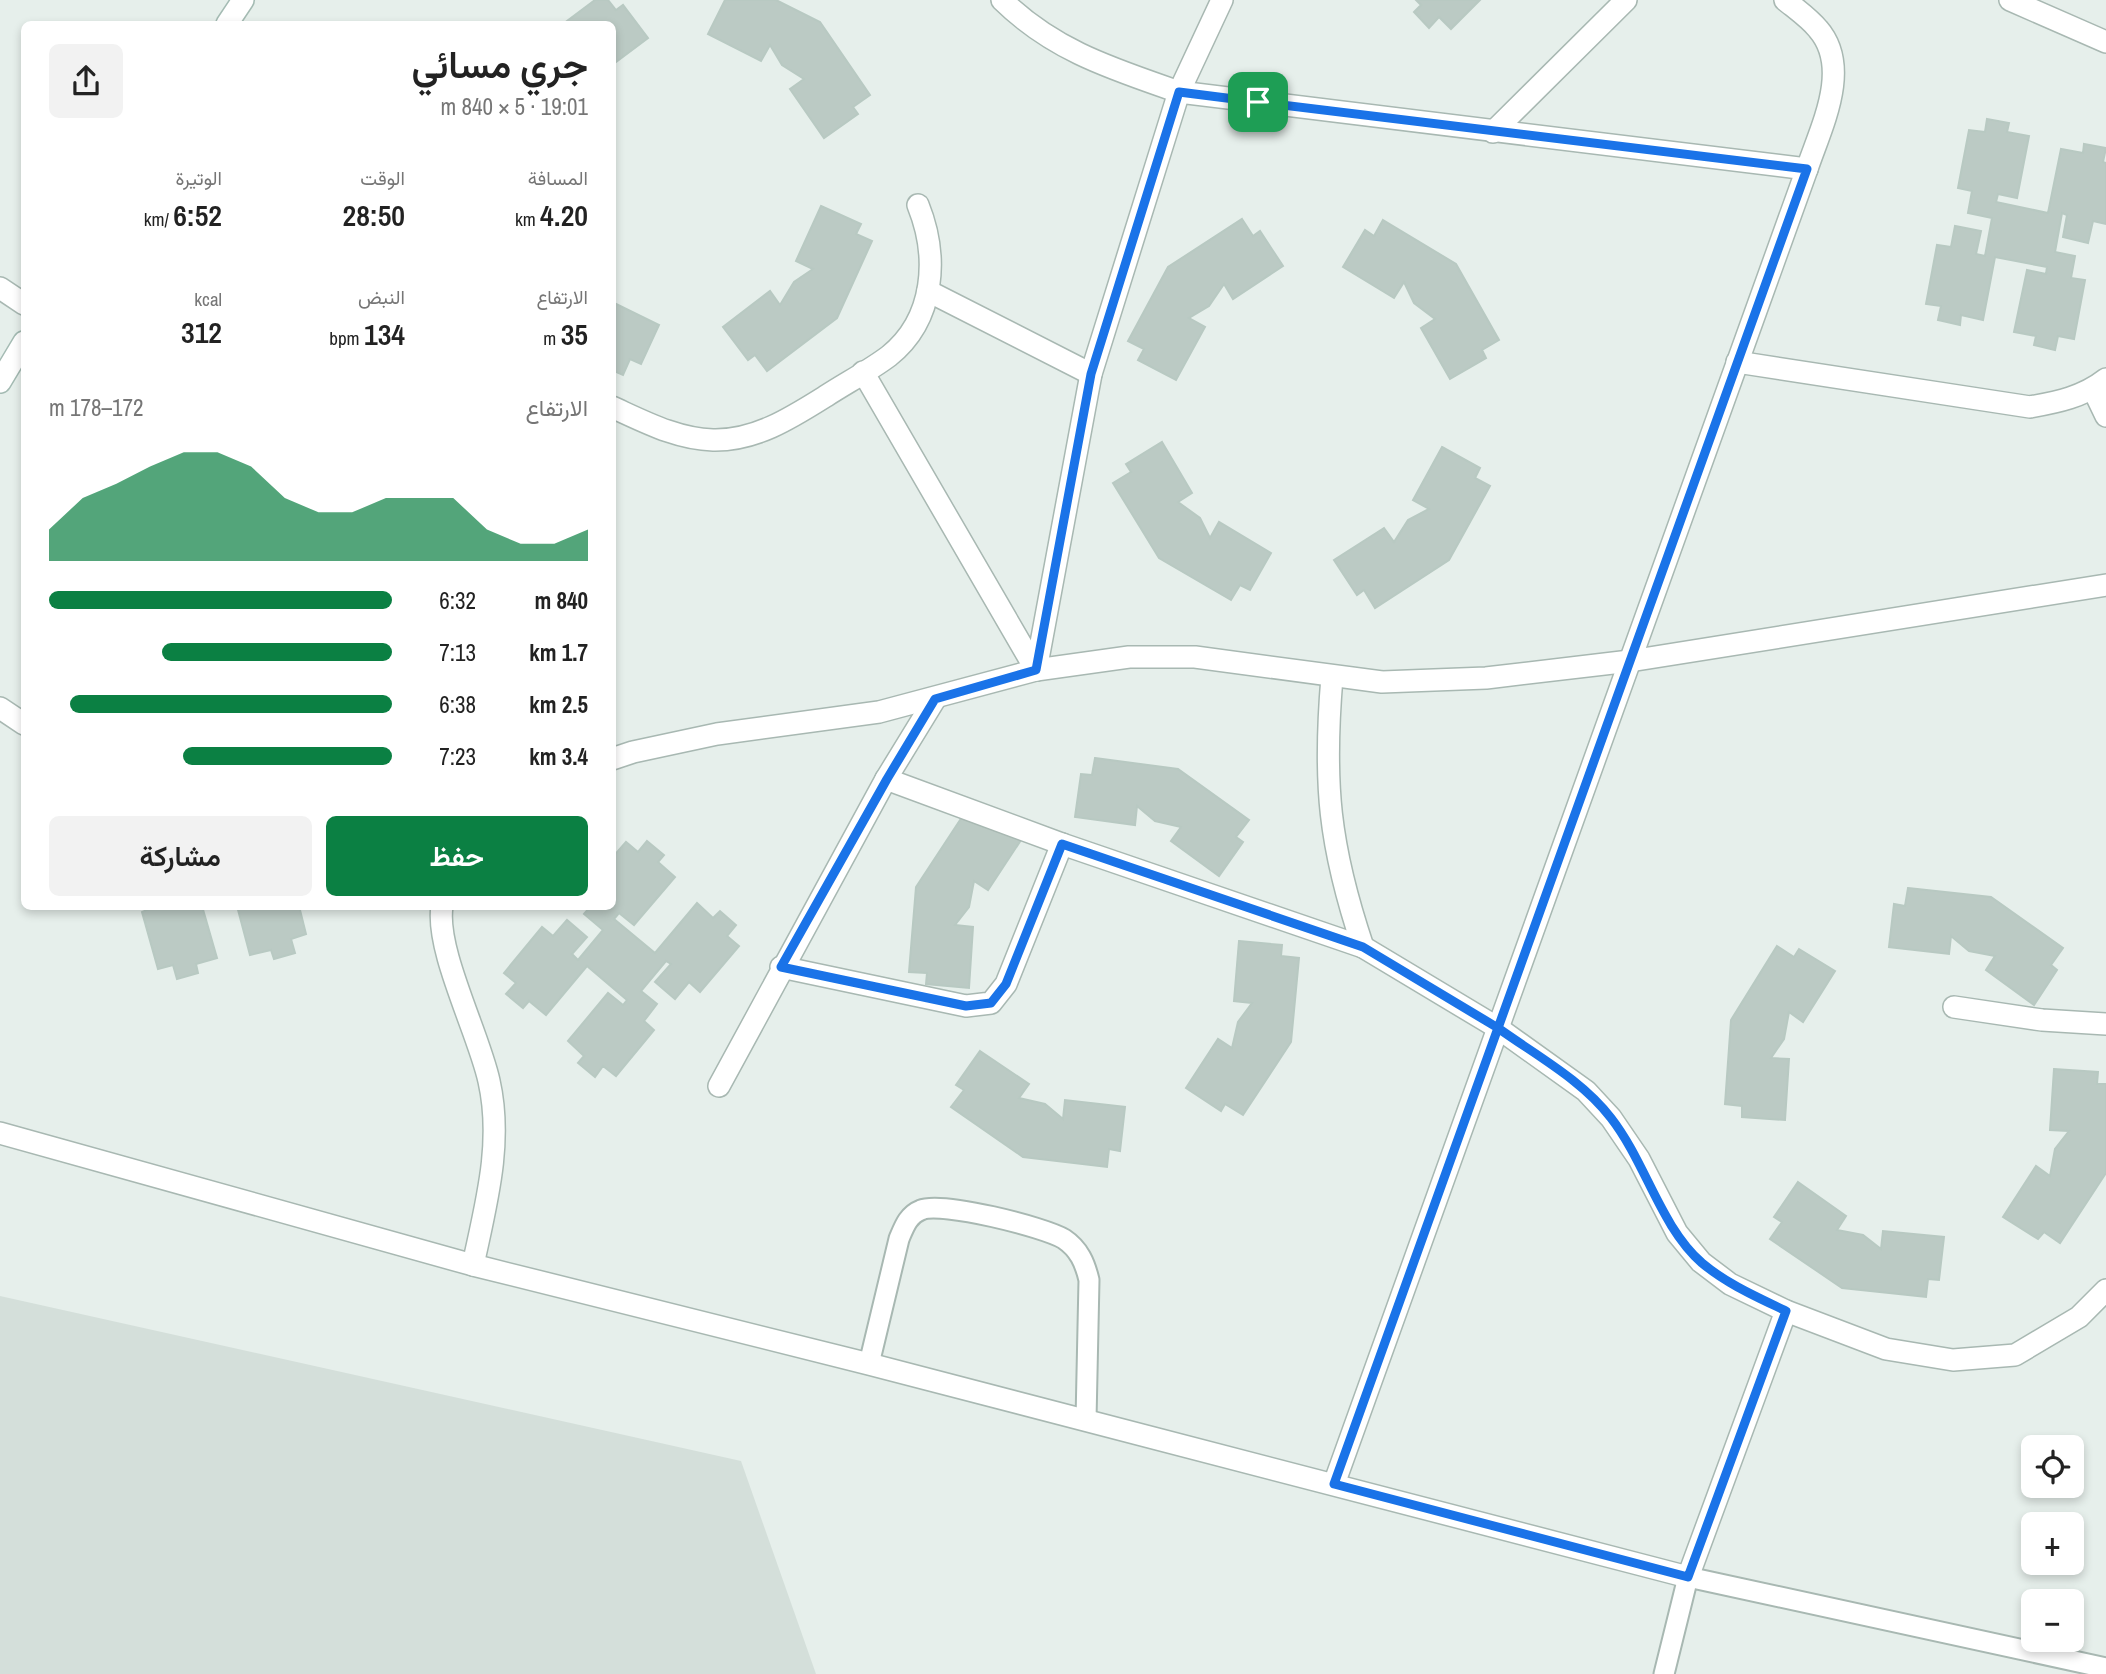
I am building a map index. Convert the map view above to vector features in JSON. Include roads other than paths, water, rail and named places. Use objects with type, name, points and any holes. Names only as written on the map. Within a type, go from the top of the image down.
[{"type":"street","points":[[229,21],[243,0]]},
{"type":"street","points":[[1002,0],[1020,17],[1081,57],[1179,92],[1807,169]]},
{"type":"street","points":[[1036,670],[1091,374],[1179,92],[1222,0]]},
{"type":"street","points":[[1493,132],[1626,0]]},
{"type":"street","points":[[1334,1484],[1807,169],[1831,93],[1834,71],[1830,48],[1818,29],[1785,0]]},
{"type":"street","points":[[2010,0],[2106,43]]},
{"type":"street","points":[[616,409],[671,433],[715,440],[737,438],[766,430],[793,417],[889,355],[907,337],[920,315],[928,291],[931,247],[918,205]]},
{"type":"street","points":[[0,288],[21,302]]},
{"type":"street","points":[[928,291],[1091,374]]},
{"type":"street","points":[[0,382],[21,347]]},
{"type":"street","points":[[1737,362],[2030,407],[2063,402],[2099,384],[2106,416]]},
{"type":"street","points":[[863,372],[1036,670]]},
{"type":"street","points":[[616,758],[717,734],[827,721],[935,699],[1036,670],[1129,657],[1195,657],[1332,677],[1430,682],[1486,678],[1630,661],[2106,585]]},
{"type":"street","points":[[1332,677],[1326,746],[1329,814],[1341,882],[1363,947]]},
{"type":"street","points":[[719,1086],[781,967],[935,699]]},
{"type":"street","points":[[0,708],[21,722]]},
{"type":"street","points":[[887,779],[1062,844],[1363,947],[1498,1028],[1586,1091],[1611,1118],[1639,1159],[1677,1233],[1701,1262],[1730,1284],[1786,1311],[1886,1349],[1954,1360],[2015,1355],[2079,1317],[2106,1290]]},
{"type":"street","points":[[781,967],[966,1006],[991,1003],[1006,984],[1062,844]]},
{"type":"street","points":[[442,910],[445,942],[481,1052],[494,1112],[492,1174],[473,1265]]},
{"type":"street","points":[[1954,1007],[2042,1020],[2106,1024]]},
{"type":"street","points":[[0,1133],[473,1265],[869,1364],[1688,1577],[1786,1311]]},
{"type":"lane","points":[[869,1364],[905,1223],[917,1211],[933,1206],[951,1208],[1024,1226],[1063,1239],[1076,1250],[1085,1264],[1089,1280],[1086,1420]]},
{"type":"lane","points":[[1664,1674],[1688,1577],[2095,1669]]}]
